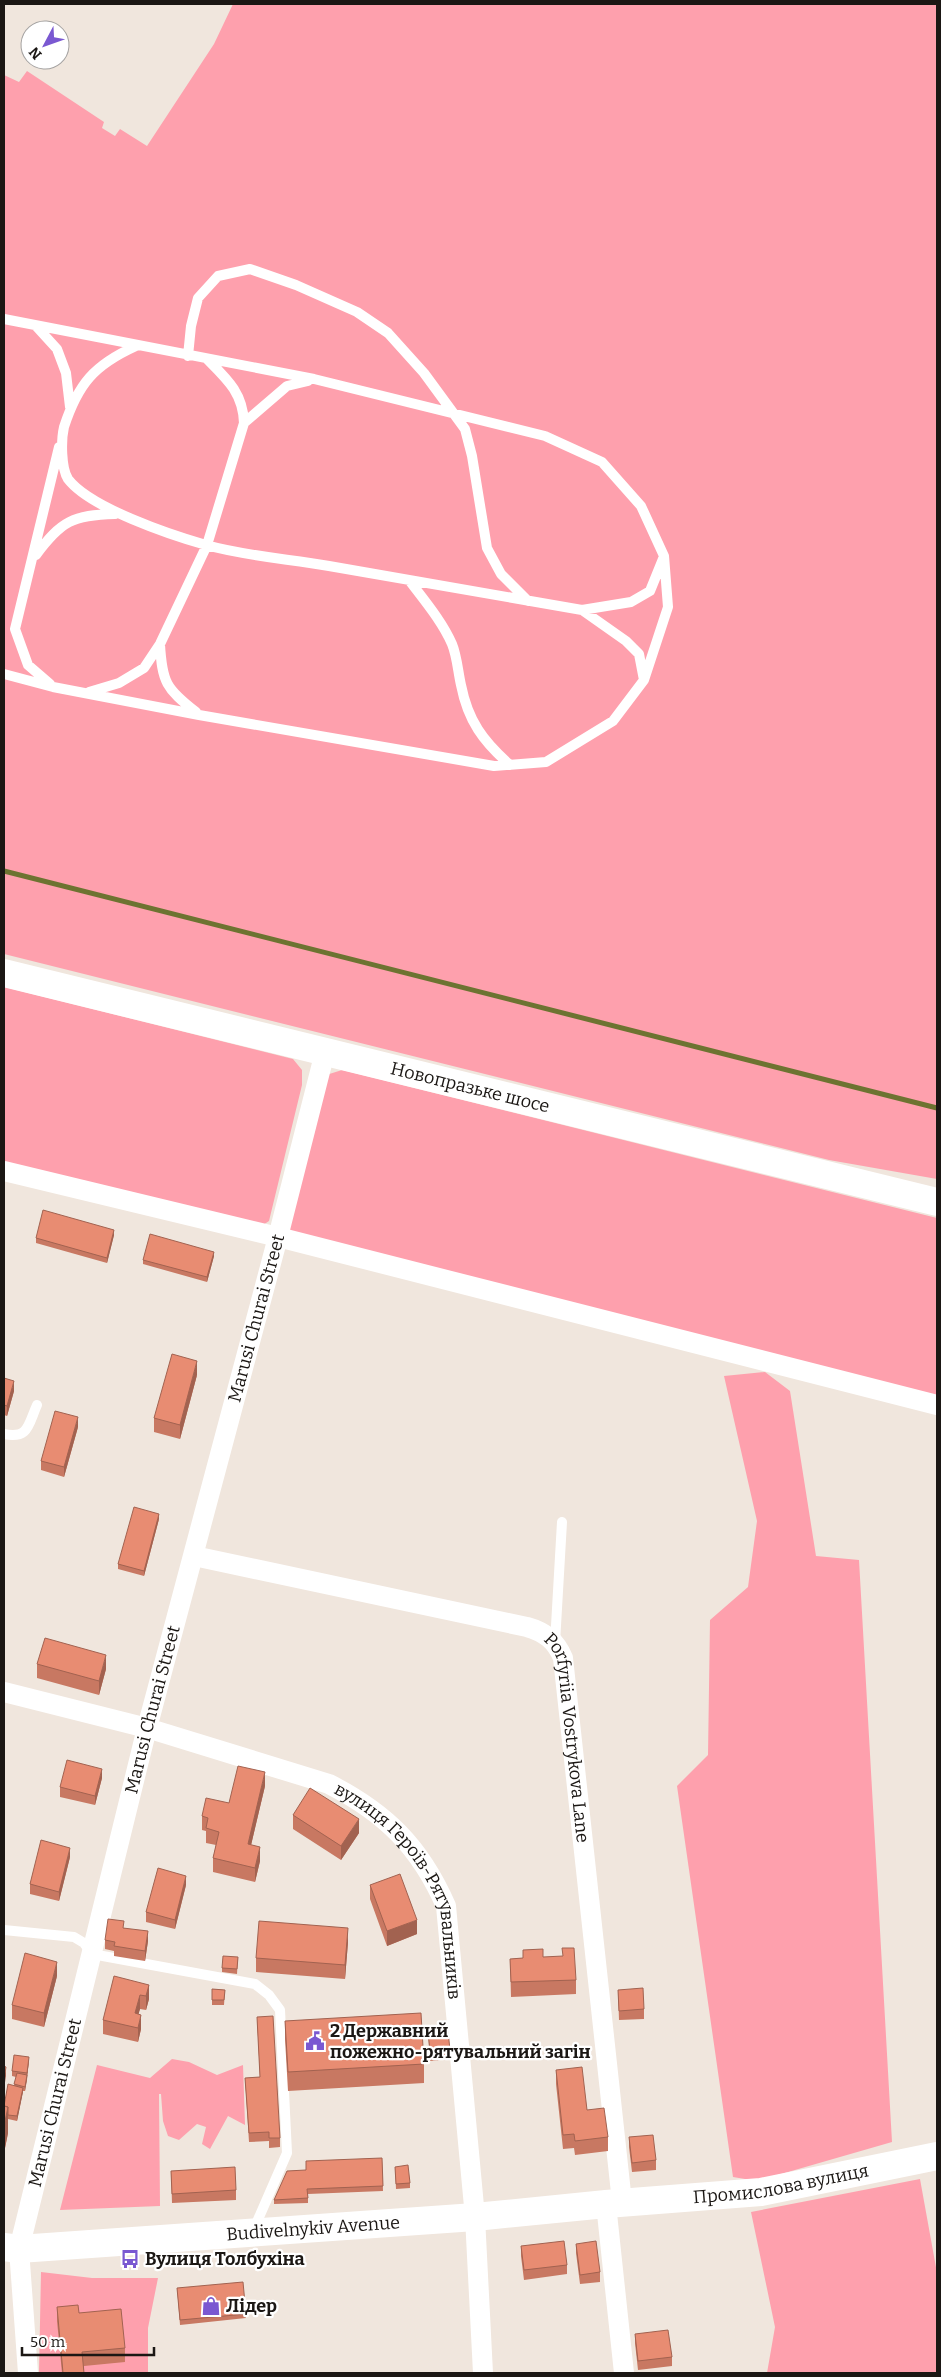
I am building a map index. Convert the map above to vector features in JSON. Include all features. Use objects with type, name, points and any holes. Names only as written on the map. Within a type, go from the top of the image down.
[{"type":"main road","name":"Новопразьке шосе","points":[[4,973],[937,1202]]},
{"type":"main road","name":"Промислова вулиця","points":[[614,2203],[761,2192],[937,2156]]},
{"type":"main road","name":"Budivelnykiv Avenue","points":[[12,2248],[475,2217],[614,2203]]},
{"type":"street","name":"Marusi Churai Street","points":[[28,2373],[12,2248],[92,1954],[147,1728],[278,1237],[325,1052]]},
{"type":"street","points":[[4,1171],[278,1237],[937,1405]]},
{"type":"street","name":"Porfyriia Vostrykova Lane","points":[[194,1556],[527,1627],[546,1634],[555,1643],[563,1658],[614,2203],[624,2373]]},
{"type":"street","name":"вулиця Героїв-Рятувальників","points":[[4,1692],[147,1728],[329,1784],[355,1797],[378,1813],[400,1833],[419,1855],[434,1879],[446,1906],[475,2217],[483,2373]]},
{"type":"lane","points":[[188,356],[191,326],[198,298],[218,276],[250,269],[296,285],[357,312],[388,333],[424,373],[456,414],[465,429],[472,456],[487,548],[501,574],[528,601]]},
{"type":"lane","points":[[4,319],[314,379],[545,436],[602,462],[641,506],[664,556],[668,606],[644,680],[613,722],[546,762],[494,766],[199,715],[53,687],[4,674]]},
{"type":"lane","points":[[36,326],[57,349],[66,373],[70,409]]},
{"type":"lane","points":[[53,687],[28,666],[15,629],[70,409],[78,391],[94,372],[116,355],[136,346]]},
{"type":"lane","points":[[86,693],[119,683],[144,668],[160,644],[207,545],[244,423],[244,407],[232,384],[207,359]]},
{"type":"lane","points":[[244,423],[287,386],[314,379]]},
{"type":"lane","points":[[63,433],[64,462],[68,478],[93,501],[118,514],[207,545],[582,610],[630,602],[650,591],[664,556]]},
{"type":"lane","points":[[34,558],[54,531],[86,514],[118,514]]},
{"type":"lane","points":[[409,580],[437,617],[452,645],[463,698],[473,722],[486,743],[510,765]]},
{"type":"lane","points":[[582,610],[626,641],[639,654],[644,680]]},
{"type":"lane","points":[[160,644],[161,668],[168,688],[199,715]]},
{"type":"lane","points":[[4,1434],[17,1437],[24,1433],[37,1405]]},
{"type":"lane","points":[[555,1643],[562,1522]]},
{"type":"lane","points":[[4,1930],[74,1937],[84,1943],[92,1954],[255,1984],[270,1995],[280,2010],[287,2153],[251,2233]]},
{"type":"shaded area","points":[[233,4],[937,4],[937,1179],[829,1160],[4,954],[4,75],[19,82],[27,71],[104,122],[102,128],[115,136],[120,129],[147,146],[214,44]]},
{"type":"shaded area","points":[[4,987],[293,1059],[302,1070],[302,1085],[269,1221],[257,1229],[4,1166]]},
{"type":"shaded area","points":[[342,1070],[937,1218],[937,1400],[286,1232],[323,1076]]},
{"type":"shaded area","points":[[765,1372],[790,1391],[816,1556],[859,1560],[892,2142],[757,2181],[733,2177],[677,1786],[708,1755],[710,1620],[748,1587],[757,1521],[724,1376]]},
{"type":"shaded area","points":[[172,2059],[189,2062],[217,2075],[243,2065],[245,2125],[228,2116],[210,2149],[202,2144],[206,2127],[197,2124],[179,2140],[168,2136],[163,2121],[161,2094],[159,2094],[160,2206],[60,2210],[97,2065],[150,2078]]},
{"type":"shaded area","points":[[920,2179],[937,2273],[937,2373],[767,2373],[775,2327],[751,2212]]},
{"type":"shaded area","points":[[41,2272],[92,2278],[158,2278],[148,2328],[148,2373],[39,2373]]},
{"type":"building","points":[[43,1210],[114,1230],[107,1258],[36,1238]]},
{"type":"building","points":[[150,1234],[214,1252],[207,1277],[143,1260]]},
{"type":"building","points":[[172,1354],[197,1361],[180,1425],[154,1418]]},
{"type":"building","points":[[4,1378],[14,1381],[7,1406],[4,1405]]},
{"type":"building","points":[[55,1411],[78,1417],[64,1467],[41,1461]]},
{"type":"building","points":[[134,1507],[159,1514],[144,1571],[118,1564]]},
{"type":"building","points":[[45,1638],[106,1655],[99,1681],[37,1664]]},
{"type":"building","points":[[67,1760],[102,1769],[95,1796],[60,1787]]},
{"type":"building","points":[[238,1766],[265,1772],[248,1844],[260,1847],[255,1868],[213,1858],[219,1832],[206,1828],[208,1818],[202,1816],[206,1798],[229,1803]]},
{"type":"building","points":[[310,1788],[359,1819],[341,1846],[293,1815]]},
{"type":"building","points":[[41,1840],[70,1848],[59,1892],[30,1884]]},
{"type":"building","points":[[158,1868],[186,1876],[175,1920],[146,1912]]},
{"type":"building","points":[[400,1874],[417,1920],[387,1931],[370,1885]]},
{"type":"building","points":[[108,1919],[124,1921],[123,1928],[148,1931],[145,1951],[114,1946],[115,1942],[105,1940]]},
{"type":"building","points":[[259,1921],[348,1928],[345,1965],[256,1958]]},
{"type":"building","points":[[562,1948],[574,1948],[576,1980],[511,1982],[510,1959],[523,1958],[523,1950],[543,1949],[543,1957],[563,1956]]},
{"type":"building","points":[[25,1953],[57,1962],[44,2013],[12,2005]]},
{"type":"building","points":[[223,1956],[238,1957],[237,1969],[222,1968]]},
{"type":"building","points":[[114,1976],[149,1985],[146,1996],[140,1995],[135,2013],[141,2015],[138,2028],[103,2020]]},
{"type":"building","points":[[643,1988],[644,2009],[619,2011],[618,1990]]},
{"type":"building","points":[[212,1989],[225,1990],[224,2000],[212,2000]]},
{"type":"building","points":[[421,2013],[424,2064],[288,2072],[285,2021]]},
{"type":"building","points":[[273,2016],[280,2138],[269,2138],[269,2132],[249,2133],[245,2078],[260,2077],[257,2017]]},
{"type":"building","points":[[448,2031],[450,2050],[430,2051],[428,2032]]},
{"type":"building","points":[[14,2055],[29,2057],[27,2073],[12,2071]]},
{"type":"building","points":[[582,2067],[587,2110],[604,2108],[608,2137],[575,2141],[574,2134],[563,2135],[556,2070]]},
{"type":"building","points":[[17,2073],[27,2075],[25,2087],[14,2084]]},
{"type":"building","points":[[8,2084],[23,2088],[17,2116],[8,2115],[8,2107],[4,2106]]},
{"type":"building","points":[[4,2106],[8,2107],[4,2126]]},
{"type":"building","points":[[653,2135],[656,2160],[632,2163],[629,2137]]},
{"type":"building","points":[[382,2158],[383,2186],[307,2189],[308,2198],[274,2200],[287,2171],[306,2170],[306,2161]]},
{"type":"building","points":[[408,2165],[410,2183],[396,2184],[395,2167]]},
{"type":"building","points":[[235,2167],[236,2190],[172,2194],[171,2171]]},
{"type":"building","points":[[564,2241],[567,2265],[524,2270],[521,2246]]},
{"type":"building","points":[[596,2241],[600,2272],[580,2275],[576,2244]]},
{"type":"building","name":"Лідер","points":[[243,2282],[246,2314],[180,2320],[177,2288]]},
{"type":"building","points":[[78,2305],[79,2313],[121,2309],[125,2348],[82,2352],[84,2373],[63,2373],[57,2307]]},
{"type":"building","points":[[668,2330],[672,2357],[638,2361],[635,2334]]},
{"type":"waterway","points":[[4,871],[937,1108]]},
{"type":"place","name":"2 Державний пожежно-рятувальний загін","points":[[315,2041]]},
{"type":"place","name":"Вулиця Толбухіна","points":[[130,2259]]},
{"type":"place","name":"Лідер","points":[[211,2306]]}]
